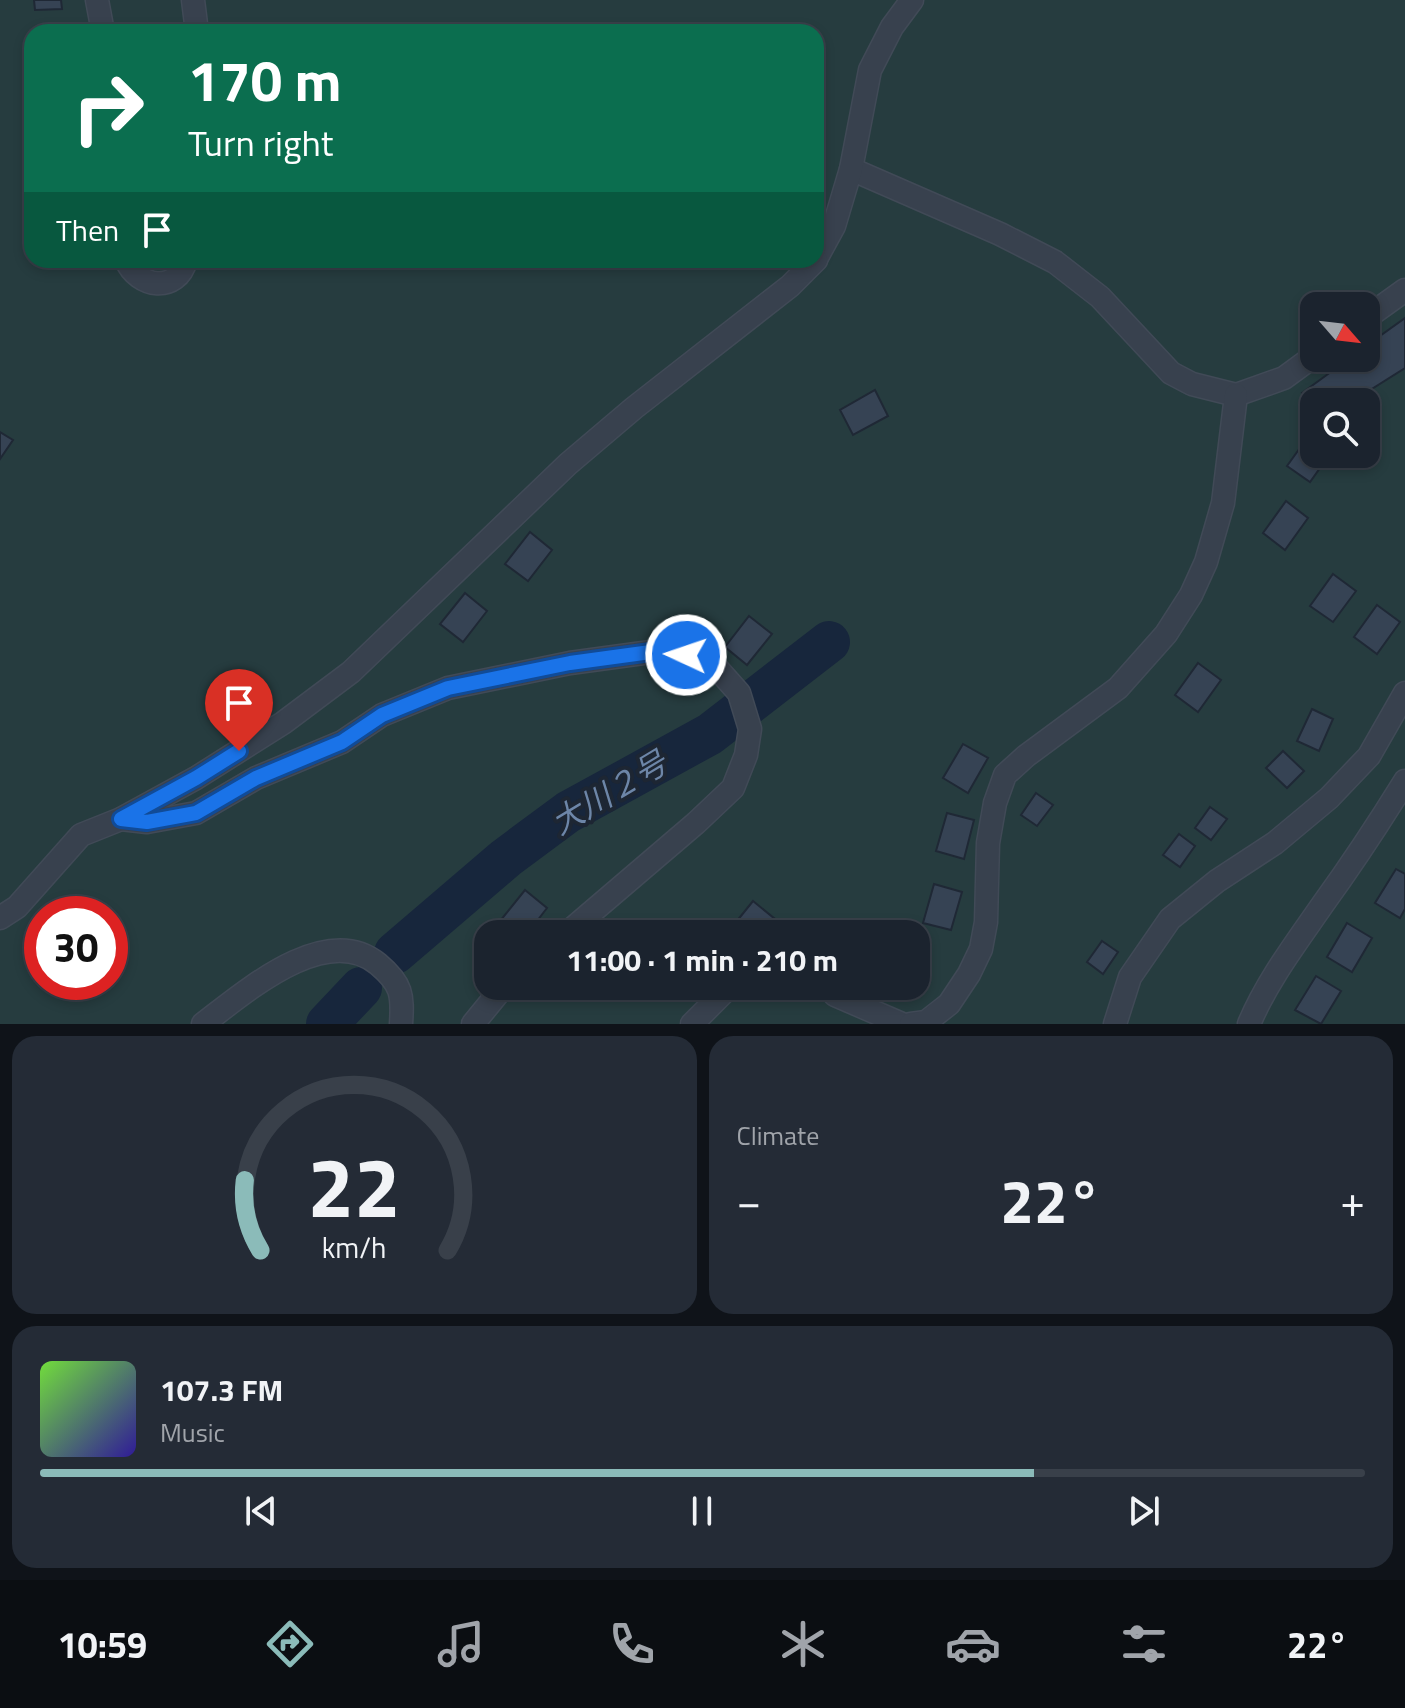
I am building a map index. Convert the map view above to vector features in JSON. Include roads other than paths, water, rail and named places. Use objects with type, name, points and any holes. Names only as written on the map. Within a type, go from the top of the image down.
[{"type":"street","points":[[97,0],[102,24]]},
{"type":"street","points":[[193,0],[196,24]]},
{"type":"street","points":[[824,245],[834,226],[851,169],[870,70],[892,27],[912,0]]},
{"type":"street","points":[[851,169],[1000,234],[1055,262],[1100,297],[1171,373],[1192,384],[1236,395],[1284,378],[1300,366]]},
{"type":"street","points":[[130,268],[142,279],[157,284],[170,282],[184,268]]},
{"type":"street","points":[[0,918],[17,907],[81,835],[121,819],[196,778],[283,723],[351,672],[568,464],[634,408],[790,286],[808,268]]},
{"type":"street","points":[[1380,308],[1405,290]]},
{"type":"street","points":[[911,1024],[926,1022],[949,1004],[981,949],[986,922],[988,843],[995,803],[1005,775],[1118,688],[1166,634],[1191,595],[1206,562],[1223,503],[1236,395]]},
{"type":"street","points":[[121,819],[147,822],[196,813],[256,778],[342,742],[382,715],[448,688],[570,663],[658,651],[686,655],[715,666],[739,693],[750,729],[746,755],[733,788],[582,920]]},
{"type":"street","points":[[1115,1024],[1130,977],[1170,919],[1217,881],[1275,843],[1329,798],[1369,756],[1405,693]]},
{"type":"street","points":[[1249,1024],[1257,1003],[1405,781]]},
{"type":"street","points":[[203,1024],[262,979],[313,955],[339,949],[368,956],[388,972],[403,999],[401,1024]]},
{"type":"street","points":[[473,1024],[493,1000]]},
{"type":"street","points":[[692,1024],[716,1000]]},
{"type":"street","points":[[847,1000],[902,1024]]},
{"type":"waterway","name":"大川２号","points":[[395,953],[506,858],[568,812],[710,734],[829,642]]},
{"type":"waterway","name":"大川２号","points":[[327,1024],[361,988]]}]
